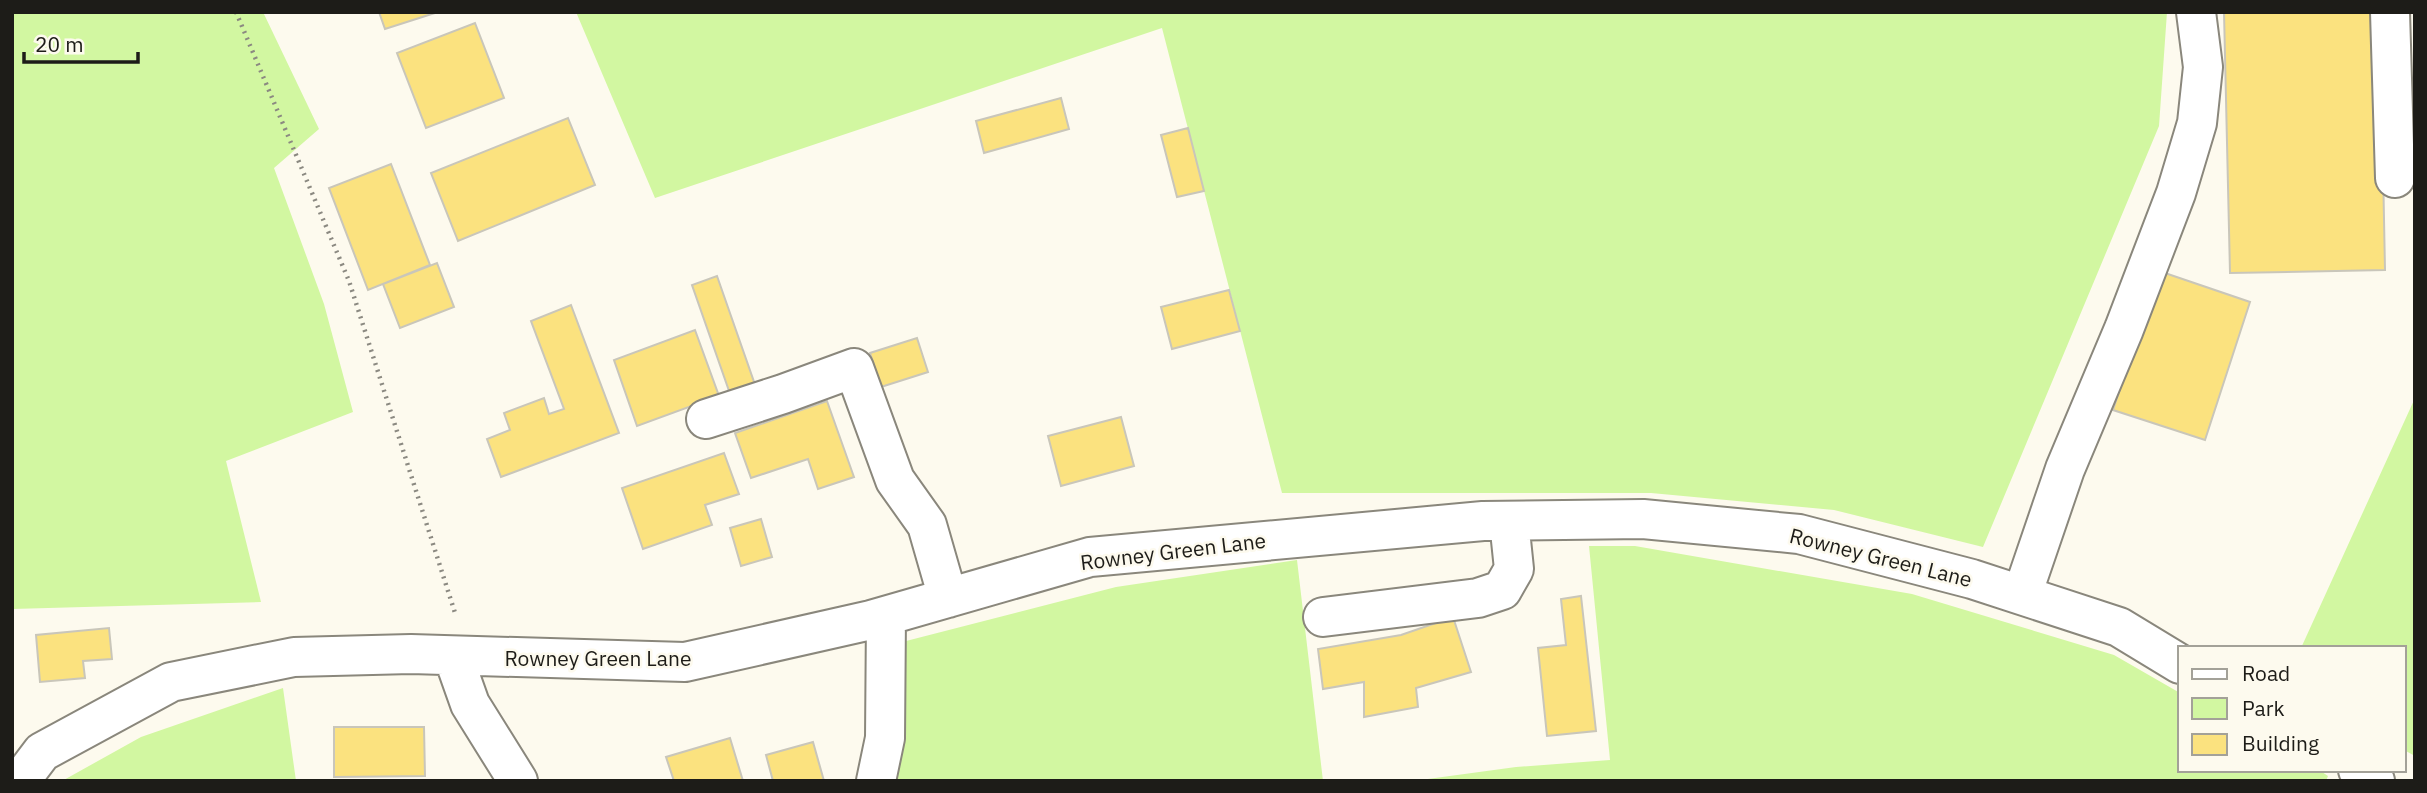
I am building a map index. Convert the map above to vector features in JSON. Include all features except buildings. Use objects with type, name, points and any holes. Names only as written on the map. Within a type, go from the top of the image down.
[{"type":"street","points":[[2022,595],[2065,470],[2129,316],[2176,193],[2197,123],[2203,67],[2196,12]]},
{"type":"street","points":[[2390,12],[2395,178]]},
{"type":"street","points":[[706,419],[854,368],[895,480],[928,525],[948,598]]},
{"type":"street","name":"Rowney Green Lane","points":[[20,781],[43,752],[171,682],[294,657],[411,654],[685,662],[887,616],[1090,557],[1509,521],[1643,519],[1799,534],[1972,579],[2119,627],[2178,663]]},
{"type":"street","points":[[1323,617],[1478,598],[1502,590],[1514,569],[1509,521]]},
{"type":"street","points":[[876,781],[885,738],[887,616]]},
{"type":"street","points":[[461,656],[470,704],[518,781]]},
{"type":"path","points":[[236,12],[349,281],[461,656]]},
{"type":"green space","points":[[12,12],[263,12],[319,129],[274,168],[324,304],[353,412],[226,461],[261,602],[12,609]]},
{"type":"green space","points":[[576,12],[2167,12],[2159,126],[1983,547],[1834,510],[1651,493],[1282,493],[1162,28],[655,198]]},
{"type":"green space","points":[[2415,398],[2415,756],[2406,751],[2406,646],[2302,646]]},
{"type":"green space","points":[[1589,546],[1635,546],[1912,594],[2114,655],[2178,692],[2178,772],[2322,772],[2328,776],[2326,781],[1413,781],[1516,767],[1610,760]]},
{"type":"green space","points":[[1297,560],[1323,781],[878,781],[871,650],[1116,587]]},
{"type":"green space","points":[[283,688],[296,781],[62,781],[141,737]]}]
